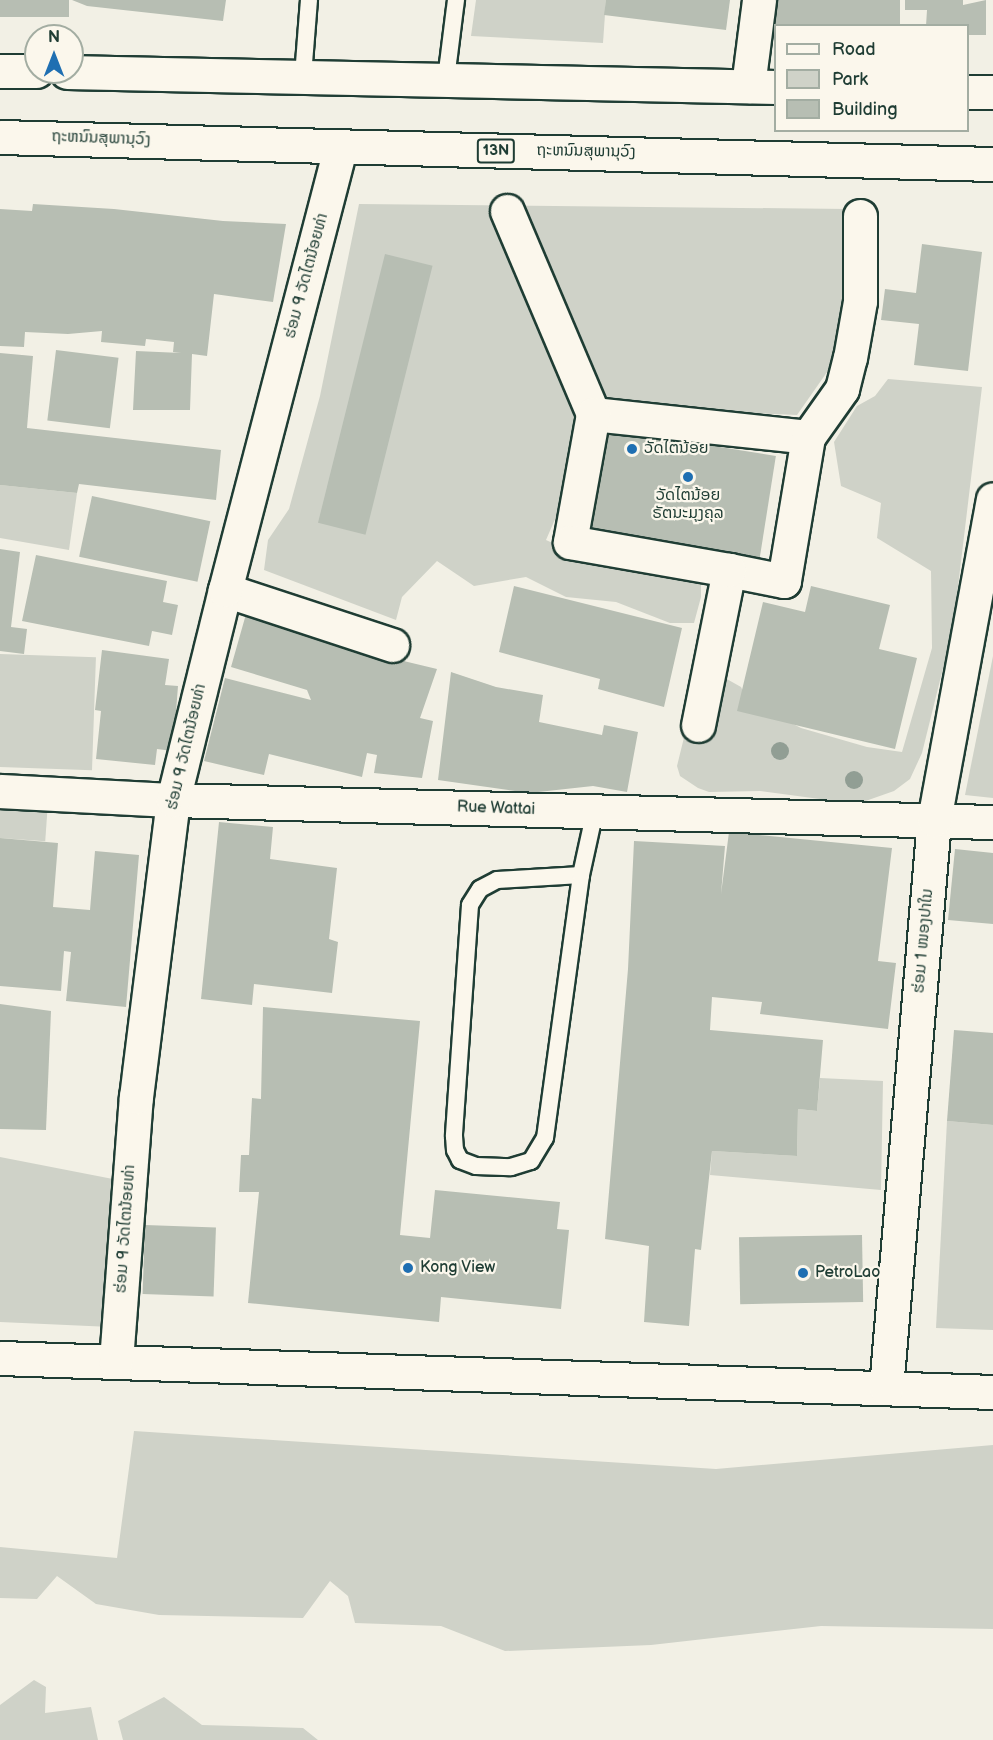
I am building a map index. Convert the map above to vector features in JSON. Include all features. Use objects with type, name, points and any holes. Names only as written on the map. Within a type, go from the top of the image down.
[{"type":"main road","points":[[84,72],[762,87],[759,0]]},
{"type":"main road","points":[[0,71],[24,71]]},
{"type":"main road","points":[[969,92],[993,92]]},
{"type":"main road","name":"ຖະຫນົນສຸພານຸວົງ","points":[[0,136],[993,164]]},
{"type":"main road","name":"ຮ່ອມ 9 ວັດໄຕນ້ອຍທ່າ","points":[[116,1361],[136,1097],[173,800],[340,147]]},
{"type":"main road","points":[[507,211],[593,414],[570,542],[784,581],[808,437],[842,389],[850,358],[860,301],[860,216]]},
{"type":"main road","points":[[593,414],[808,437]]},
{"type":"main road","name":"ຮ່ອມ 1 ໜອງປາໃນ","points":[[886,1388],[934,820],[993,499]]},
{"type":"main road","points":[[698,725],[729,570]]},
{"type":"main road","points":[[225,590],[392,645]]},
{"type":"main road","name":"Rue Wattai","points":[[0,791],[173,800],[993,822]]},
{"type":"main road","points":[[0,1358],[993,1392]]},
{"type":"lane","points":[[303,76],[309,0]]},
{"type":"lane","points":[[446,79],[456,0]]},
{"type":"lane","points":[[581,874],[496,880],[480,889],[470,905],[454,1136],[455,1150],[460,1160],[476,1166],[511,1167],[531,1161],[545,1138],[581,874],[595,811]]},
{"type":"green space","points":[[476,0],[606,0],[603,43],[471,36]]},
{"type":"green space","points":[[359,204],[848,209],[850,280],[832,365],[797,415],[680,410],[573,399],[575,473],[546,540],[579,555],[701,568],[701,597],[694,623],[670,623],[616,602],[566,597],[526,577],[474,586],[437,561],[402,597],[396,620],[264,570],[268,540],[289,509],[320,396]]},
{"type":"green space","points":[[888,379],[982,387],[953,628],[922,753],[910,779],[894,791],[857,804],[760,791],[709,792],[698,788],[680,776],[677,766],[691,709],[725,678],[741,687],[748,701],[801,728],[867,747],[902,752],[932,648],[931,571],[877,538],[881,503],[841,486],[834,442],[857,406],[875,396]]},
{"type":"green space","points":[[0,485],[77,493],[69,550],[0,538]]},
{"type":"green space","points":[[0,654],[96,657],[92,770],[0,767]]},
{"type":"green space","points":[[993,656],[993,798],[965,795]]},
{"type":"green space","points":[[0,800],[48,803],[45,841],[0,838]]},
{"type":"green space","points":[[820,1078],[883,1081],[881,1190],[710,1175],[712,1151],[797,1156],[798,1109],[817,1111]]},
{"type":"green space","points":[[947,1121],[993,1125],[993,1330],[936,1328]]},
{"type":"green space","points":[[0,1157],[118,1180],[111,1327],[0,1322]]},
{"type":"green space","points":[[134,1431],[716,1469],[993,1445],[993,1629],[821,1626],[651,1645],[505,1651],[441,1626],[355,1623],[348,1596],[330,1581],[303,1618],[159,1615],[96,1604],[57,1576],[37,1599],[0,1598],[0,1547],[117,1558]]},
{"type":"green space","points":[[34,1680],[46,1687],[45,1713],[91,1707],[98,1740],[0,1740],[0,1705]]},
{"type":"green space","points":[[164,1697],[202,1725],[303,1728],[318,1740],[123,1740],[118,1721]]},
{"type":"building","points":[[0,0],[69,0],[69,17],[0,17]]},
{"type":"building","points":[[72,0],[226,0],[223,21],[87,6]]},
{"type":"building","points":[[606,0],[730,0],[726,30],[604,15]]},
{"type":"building","points":[[772,0],[900,0],[900,24],[774,24],[774,32],[770,31]]},
{"type":"building","points":[[905,0],[963,0],[963,5],[986,0],[986,35],[969,35],[969,24],[926,24],[927,10],[905,10]]},
{"type":"building","points":[[33,204],[114,209],[223,221],[286,224],[273,302],[214,294],[207,356],[192,354],[190,410],[133,410],[136,351],[181,353],[173,352],[174,342],[146,339],[145,346],[101,342],[102,331],[68,334],[25,332],[24,347],[0,346],[0,209],[32,211]]},
{"type":"building","points":[[922,244],[982,252],[968,371],[914,365],[919,324],[881,320],[885,289],[916,293]]},
{"type":"building","points":[[385,254],[433,266],[366,535],[318,523]]},
{"type":"building","points":[[56,350],[119,358],[110,428],[47,420]]},
{"type":"building","points":[[0,353],[33,356],[27,428],[221,450],[216,500],[79,484],[77,493],[0,485]]},
{"type":"building","name":"ວັດໄຕນ້ອຍ","points":[[606,429],[776,456],[759,564],[589,537]]},
{"type":"building","points":[[92,496],[210,521],[197,582],[79,557]]},
{"type":"building","points":[[0,549],[20,552],[11,627],[27,629],[24,654],[0,651]]},
{"type":"building","points":[[36,555],[167,581],[163,602],[178,605],[172,635],[152,631],[149,646],[22,621]]},
{"type":"building","points":[[514,586],[682,628],[664,707],[598,689],[600,679],[499,652]]},
{"type":"building","points":[[811,586],[890,605],[879,649],[917,658],[895,749],[737,711],[763,602],[805,612]]},
{"type":"building","points":[[248,607],[339,634],[341,646],[437,669],[420,718],[433,721],[422,778],[374,773],[377,755],[367,753],[362,777],[269,754],[264,775],[204,761],[225,678],[311,700],[307,690],[231,667]]},
{"type":"building","points":[[102,650],[169,659],[165,685],[178,686],[173,751],[157,749],[155,765],[96,759],[101,711],[95,710]]},
{"type":"building","points":[[451,672],[496,687],[543,695],[539,722],[602,735],[604,725],[638,732],[627,792],[593,786],[529,793],[438,780]]},
{"type":"building","points":[[219,822],[273,827],[270,859],[337,868],[329,939],[338,942],[332,993],[254,984],[252,1005],[201,999]]},
{"type":"building","points":[[729,832],[892,848],[878,961],[896,963],[888,1029],[760,1014],[762,1002],[712,997],[710,1030],[823,1040],[817,1111],[798,1109],[797,1156],[712,1151],[701,1250],[695,1249],[689,1326],[644,1322],[649,1246],[605,1239],[628,969],[634,841],[725,846],[721,894]]},
{"type":"building","points":[[0,838],[58,843],[53,907],[90,910],[95,851],[139,855],[126,1007],[66,1001],[71,952],[64,951],[61,991],[0,986]]},
{"type":"building","points":[[955,849],[993,853],[993,924],[948,920]]},
{"type":"building","points":[[0,1004],[51,1011],[46,1130],[0,1129]]},
{"type":"building","points":[[263,1007],[420,1021],[400,1235],[430,1238],[435,1190],[560,1202],[557,1229],[569,1230],[561,1309],[441,1297],[439,1322],[248,1303],[259,1192],[239,1192],[241,1155],[249,1155],[252,1098],[261,1099]]},
{"type":"building","points":[[954,1030],[993,1033],[993,1125],[947,1121]]},
{"type":"building","points":[[145,1225],[216,1227],[214,1296],[143,1294]]},
{"type":"building","points":[[862,1235],[863,1302],[740,1304],[739,1237]]},
{"type":"place","name":"ວັດໄຕນ້ອຍ","points":[[632,449]]},
{"type":"place","name":"ວັດໄຕນ້ອຍ ຣັຕນະມຸງຄຸລ","points":[[688,477]]},
{"type":"place","name":"Kong View","points":[[408,1268]]},
{"type":"place","name":"PetroLao","points":[[803,1273]]}]
